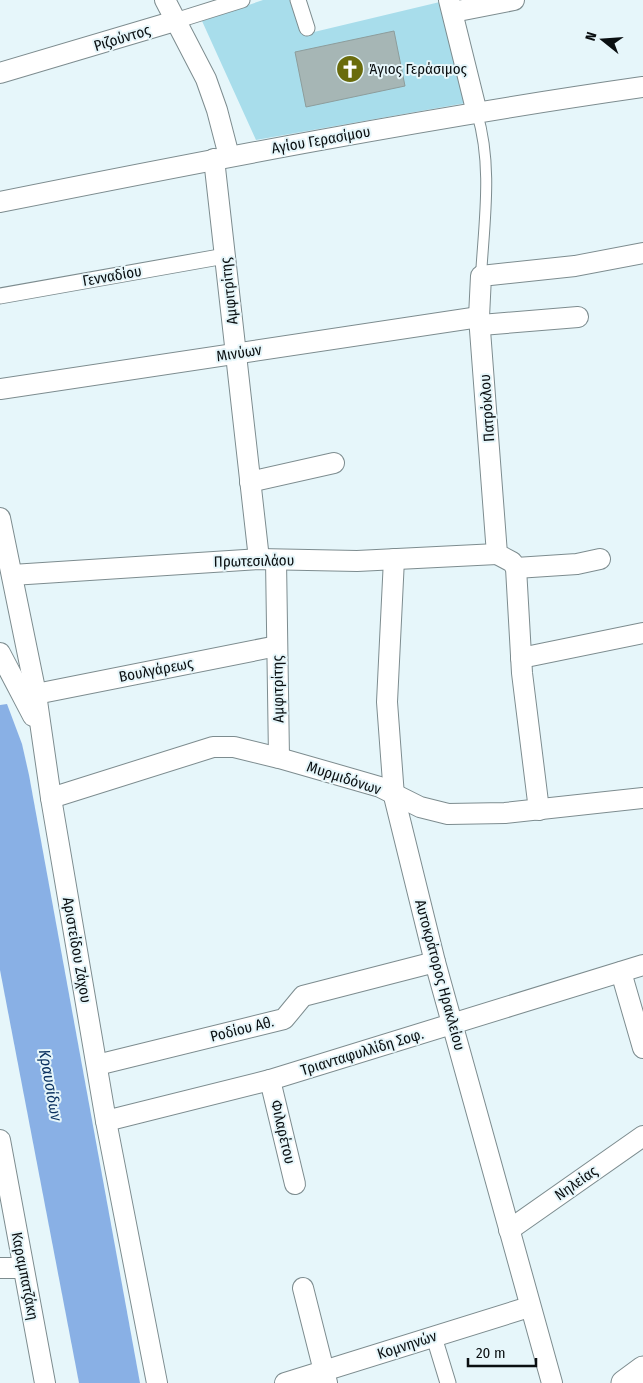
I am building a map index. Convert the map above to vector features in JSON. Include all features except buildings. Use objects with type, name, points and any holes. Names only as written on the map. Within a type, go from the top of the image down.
[{"type":"street","name":"Αμφιτρίτης","points":[[165,0],[206,79],[217,110],[222,157],[225,256],[250,482],[267,560],[277,646],[278,758]]},
{"type":"street","name":"Ριζούντος","points":[[0,74],[242,0]]},
{"type":"street","points":[[298,0],[307,28]]},
{"type":"street","points":[[451,6],[514,0]]},
{"type":"street","name":"Πατρόκλου","points":[[451,6],[477,113]]},
{"type":"street","name":"Αγίου Γερασίμου","points":[[0,202],[222,157],[477,113],[643,87]]},
{"type":"street","points":[[481,276],[575,266],[643,254]]},
{"type":"street","name":"Γενναδίου","points":[[0,296],[225,256]]},
{"type":"street","name":"Πατρόκλου","points":[[481,276],[480,321],[497,554]]},
{"type":"street","name":"Μινύων","points":[[0,389],[236,353],[480,321],[578,317]]},
{"type":"street","points":[[250,482],[334,463]]},
{"type":"street","name":"Αριστείδου Ζάχου","points":[[0,518],[36,694],[50,798],[106,1121],[156,1383]]},
{"type":"street","points":[[497,554],[512,562],[516,568],[521,658],[538,810]]},
{"type":"street","name":"Πρωτεσιλάου","points":[[12,575],[267,560],[394,559],[497,554]]},
{"type":"street","name":"Αυτοκράτορος Ηρακλείου","points":[[394,559],[387,702],[394,796],[435,962],[529,1307],[552,1383]]},
{"type":"street","points":[[516,568],[577,564],[600,559]]},
{"type":"street","points":[[521,658],[643,633]]},
{"type":"street","name":"Βουλγάρεως","points":[[36,694],[277,646]]},
{"type":"street","points":[[0,653],[32,713],[44,752]]},
{"type":"street","name":"Μυρμιδόνων","points":[[50,798],[213,746],[234,747],[380,787],[394,796],[420,807],[448,814],[538,810],[643,798]]},
{"type":"street","name":"Ροδίου Αθ.","points":[[97,1065],[284,1018],[303,996],[435,962]]},
{"type":"street","name":"Τριανταφυλλίδη Σοφ.","points":[[106,1121],[270,1080],[643,965]]},
{"type":"street","points":[[621,972],[643,1048]]},
{"type":"street","name":"Φιλαρέτου","points":[[270,1080],[295,1184]]},
{"type":"street","name":"Νηλείας","points":[[509,1230],[643,1136]]},
{"type":"street","name":"Καραμπατζάκη","points":[[0,1140],[46,1383]]},
{"type":"street","points":[[0,1268],[23,1268]]},
{"type":"street","points":[[303,1288],[326,1377]]},
{"type":"street","name":"Κομνηνών","points":[[285,1383],[326,1377],[434,1336],[529,1307]]},
{"type":"street","points":[[434,1336],[448,1383]]},
{"type":"street","points":[[624,1383],[643,1369]]},
{"type":"lane","name":"Πατρόκλου","points":[[477,113],[484,137],[486,160],[481,276]]},
{"type":"shaded area","points":[[263,0],[303,0],[314,32],[444,1],[466,103],[256,140],[202,21]]},
{"type":"water","name":"Κραυσίδων","points":[[7,704],[22,744],[29,775],[140,1383],[79,1383],[0,970],[0,705]]},
{"type":"place","name":"Άγιος Γεράσιμος","points":[[350,69]]}]
